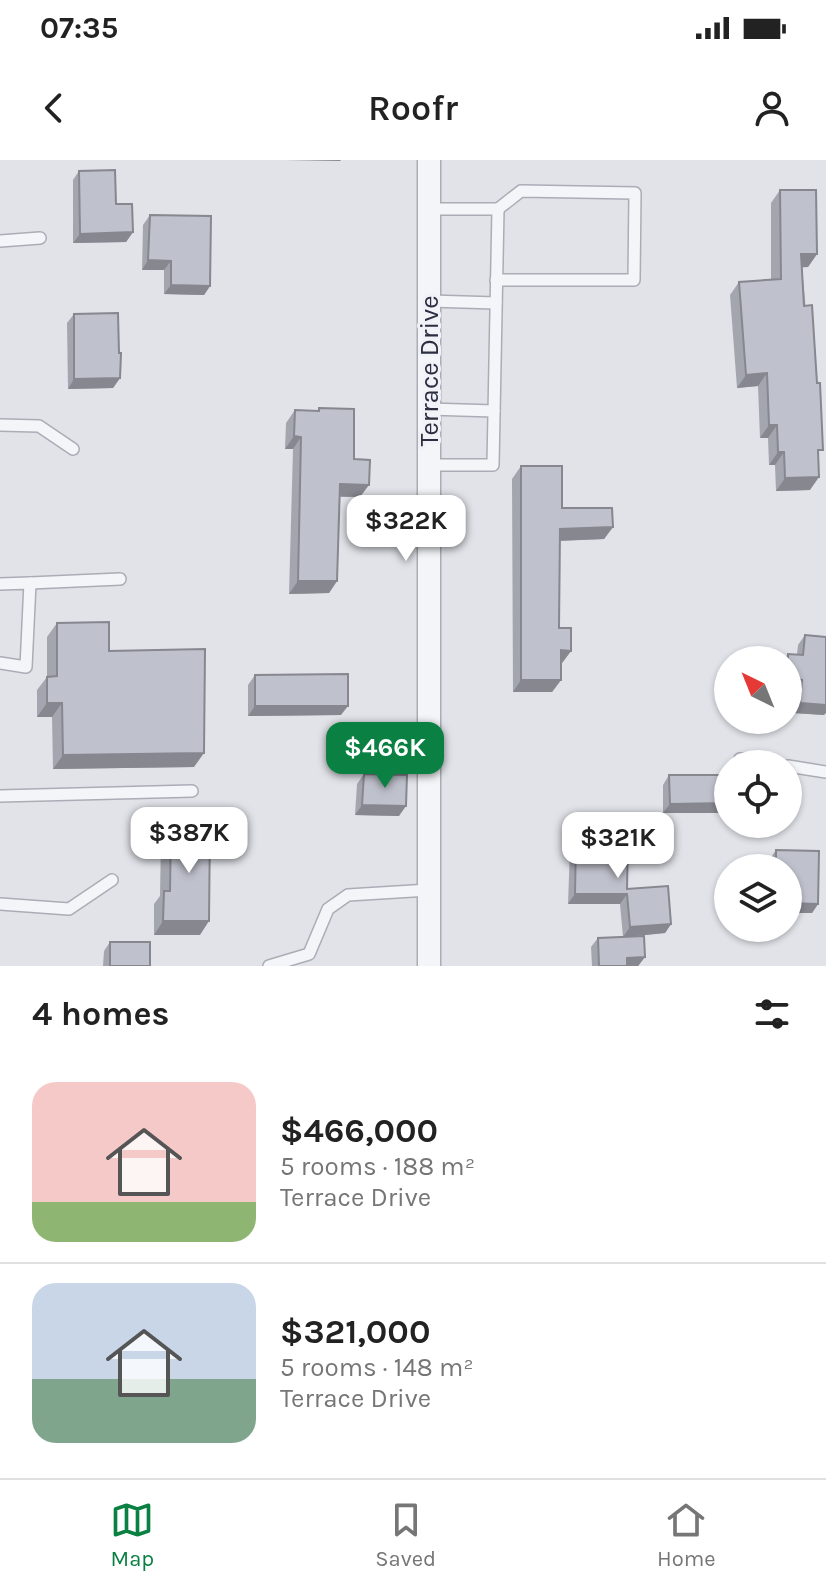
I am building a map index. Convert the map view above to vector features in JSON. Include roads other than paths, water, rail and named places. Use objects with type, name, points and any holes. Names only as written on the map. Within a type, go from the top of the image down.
[{"type":"street","name":"Terrace Drive","points":[[429,160],[429,966]]},
{"type":"lane","points":[[430,209],[498,209],[521,191],[635,193],[634,280],[496,280]]},
{"type":"lane","points":[[429,465],[493,465],[498,209]]},
{"type":"lane","points":[[0,241],[40,238]]},
{"type":"lane","points":[[430,301],[496,303]]},
{"type":"lane","points":[[429,409],[494,411]]},
{"type":"lane","points":[[0,425],[39,426],[73,449]]},
{"type":"lane","points":[[0,584],[120,579]]},
{"type":"lane","points":[[0,663],[26,667],[30,583]]},
{"type":"lane","points":[[802,768],[826,772]]},
{"type":"lane","points":[[0,796],[192,791]]},
{"type":"lane","points":[[0,904],[69,909],[112,880]]},
{"type":"lane","points":[[269,966],[309,954],[328,909],[348,895],[429,890]]}]
